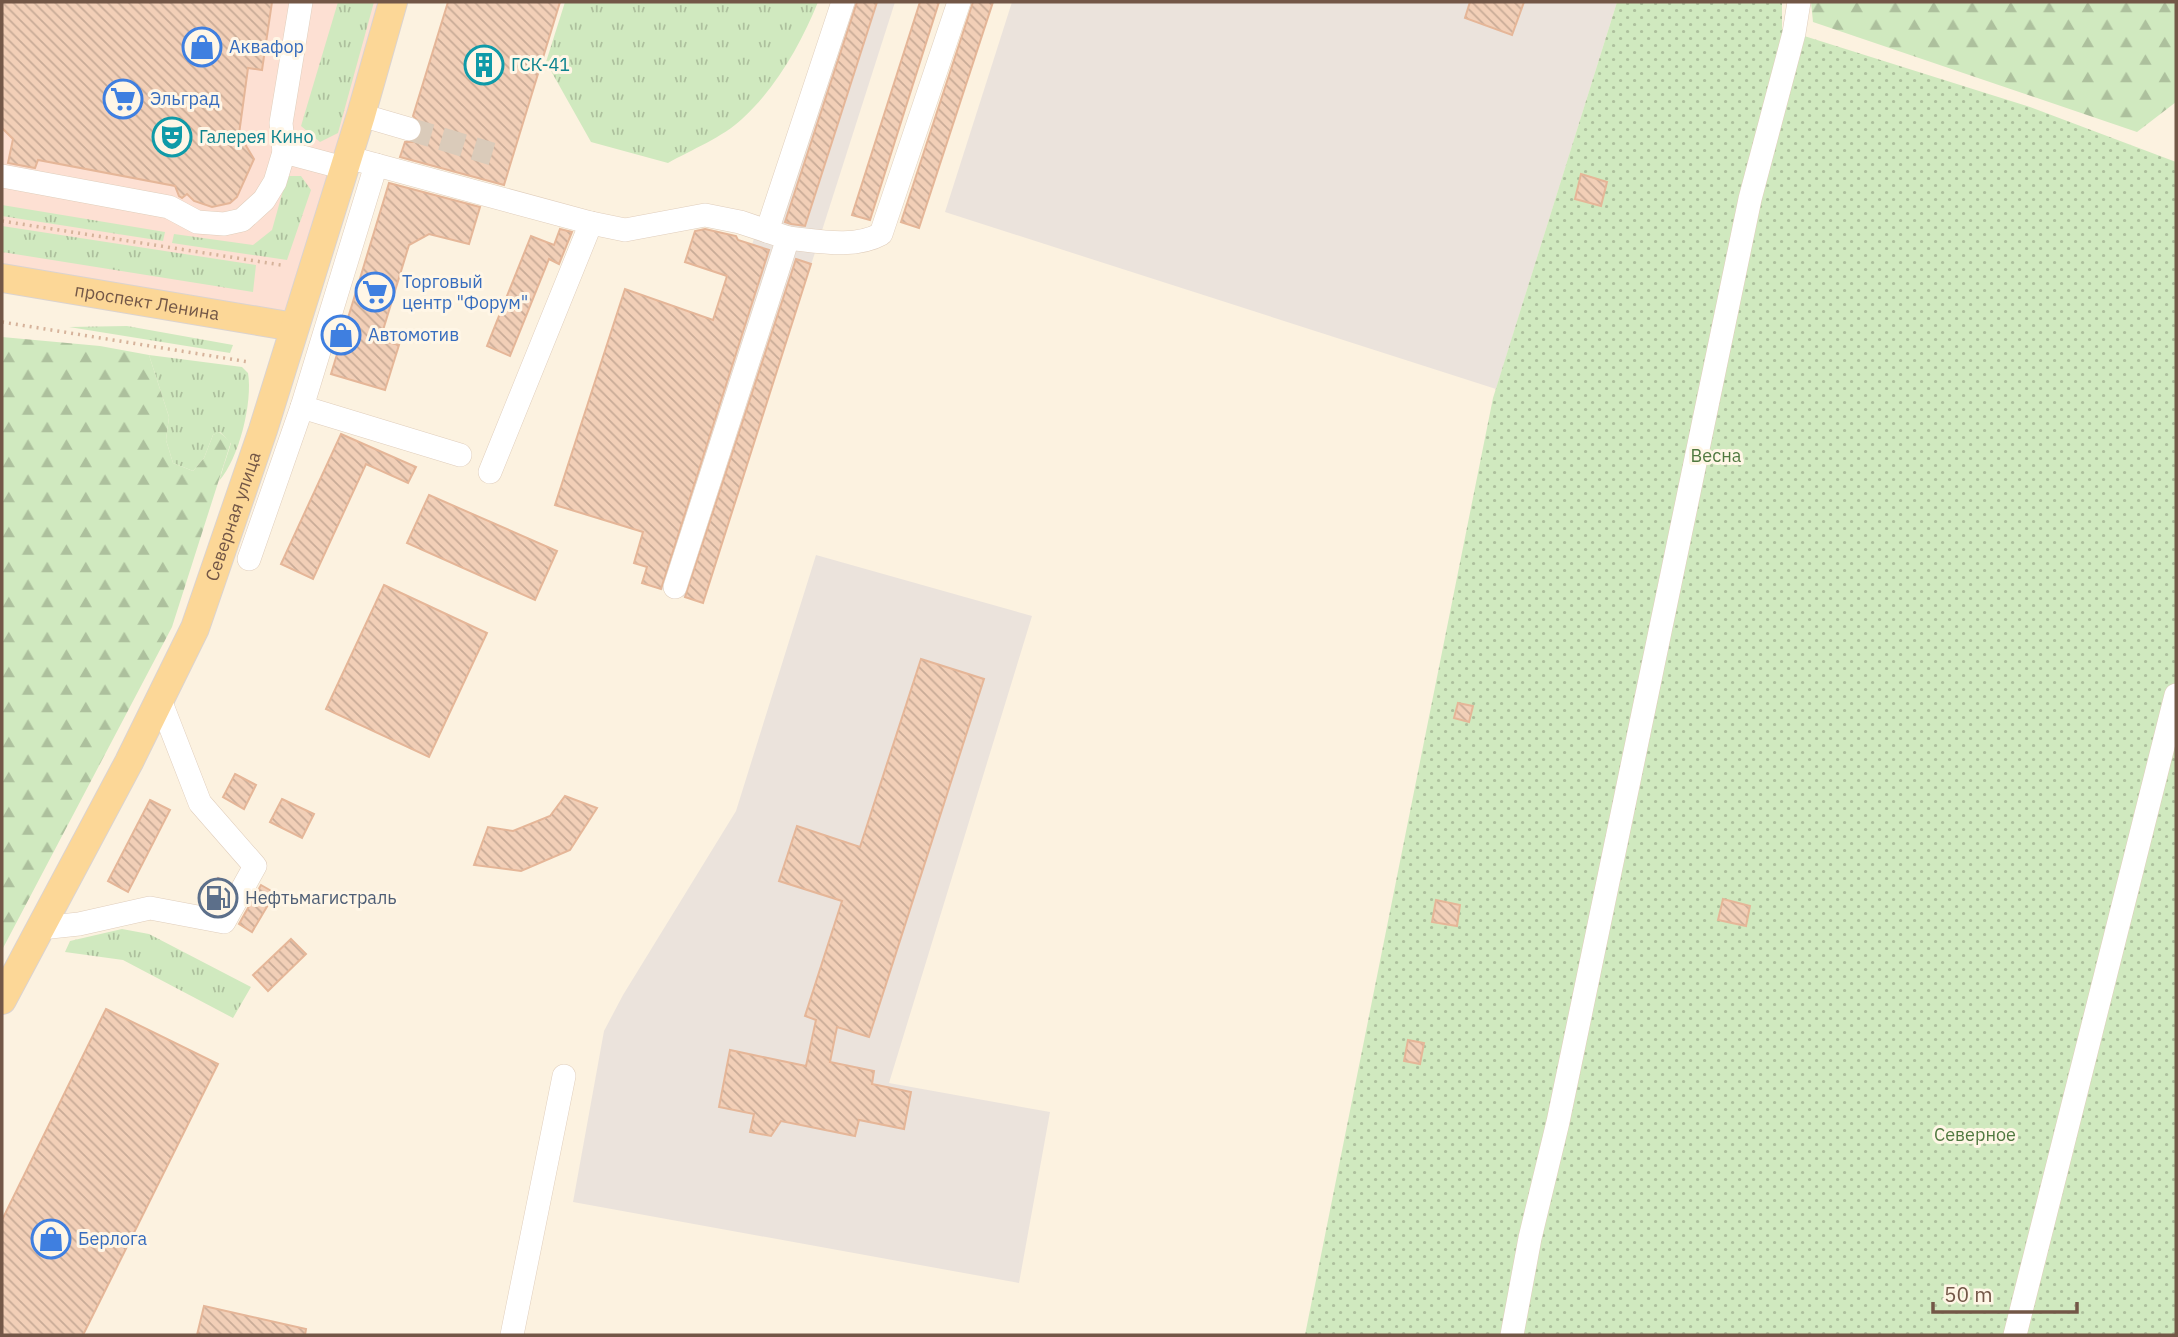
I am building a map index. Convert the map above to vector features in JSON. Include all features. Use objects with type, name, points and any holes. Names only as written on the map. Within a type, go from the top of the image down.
[{"type":"main road","name":"Северная улица","points":[[2,1000],[160,700],[209,591],[361,115],[393,2]]},
{"type":"main road","name":"проспект Ленина","points":[[2,278],[294,327]]},
{"type":"lane","points":[[2,176],[169,207],[197,222],[224,224],[242,220],[257,207],[275,182],[284,152],[281,123],[301,2]]},
{"type":"lane","points":[[675,587],[843,2]]},
{"type":"lane","points":[[284,152],[346,163],[376,165],[625,230],[705,215],[778,235],[832,243],[870,240],[881,234],[959,2]]},
{"type":"lane","points":[[1512,1335],[1530,1238],[1560,1108],[1750,198],[1794,33],[1799,2]]},
{"type":"lane","points":[[361,115],[409,129]]},
{"type":"lane","points":[[249,559],[302,407],[376,165]]},
{"type":"lane","points":[[490,472],[591,223]]},
{"type":"lane","points":[[302,407],[460,455]]},
{"type":"lane","points":[[2015,1335],[2176,695]]},
{"type":"lane","points":[[41,928],[79,924],[150,908],[224,922],[255,866],[200,803],[160,700]]},
{"type":"lane","points":[[512,1335],[564,1076]]},
{"type":"path","points":[[2,221],[281,265]]},
{"type":"path","points":[[2,321],[249,362]]},
{"type":"shaded area","points":[[2,2],[393,2],[294,327],[2,278]]},
{"type":"shaded area","points":[[831,2],[895,2],[703,603],[642,583]]},
{"type":"shaded area","points":[[1012,2],[1617,2],[1496,389],[945,212]]},
{"type":"shaded area","points":[[816,555],[1032,616],[889,1083],[1050,1112],[1019,1283],[573,1202],[604,1031],[623,995],[736,811]]},
{"type":"green space","points":[[338,2],[374,2],[338,133],[320,142],[301,126]]},
{"type":"green space","points":[[565,2],[818,2],[786,65],[754,107],[726,132],[668,163],[591,142],[546,62]]},
{"type":"green space","name":"Весна","points":[[1617,2],[1782,2],[1782,29],[2030,107],[2176,162],[2176,1335],[1305,1335],[1493,398]]},
{"type":"green space","points":[[1811,2],[2176,2],[2176,102],[2137,132],[1813,22]]},
{"type":"green space","points":[[287,176],[301,176],[311,190],[287,260],[172,243],[174,234],[253,245],[272,230]]},
{"type":"green space","points":[[2,205],[165,232],[163,241],[2,216]]},
{"type":"green space","points":[[2,226],[256,265],[253,292],[2,252]]},
{"type":"green space","points":[[127,326],[233,345],[230,353],[69,327]]},
{"type":"green space","points":[[2,337],[100,346],[149,355],[169,417],[166,440],[173,463],[193,471],[204,458],[213,435],[219,432],[231,442],[172,627],[2,950]]},
{"type":"green space","points":[[149,355],[242,367],[248,373],[248,399],[243,430],[233,459],[219,481],[231,443],[220,432],[213,435],[204,458],[193,471],[173,463],[166,440],[169,417]]},
{"type":"green space","points":[[122,929],[149,934],[251,987],[233,1018],[123,960],[65,952],[70,941]]},
{"type":"building","name":"Эльград","points":[[2,2],[272,2],[262,70],[248,68],[239,134],[254,159],[237,197],[230,203],[212,207],[194,201],[187,194],[182,198],[175,186],[38,160],[35,168],[8,163],[13,139],[2,128]]},
{"type":"building","name":"ГСК-41","points":[[448,2],[560,2],[504,185],[400,157],[405,142],[413,142],[422,134],[422,125],[413,116]]},
{"type":"building","points":[[857,2],[877,2],[805,226],[791,224],[785,222]]},
{"type":"building","points":[[920,2],[939,2],[870,220],[852,215]]},
{"type":"building","points":[[973,2],[993,2],[919,228],[901,222]]},
{"type":"building","points":[[1470,2],[1524,2],[1512,35],[1465,18]]},
{"type":"building","points":[[1581,174],[1607,182],[1601,206],[1575,199]]},
{"type":"building","name":"Торговый центр \"Форум\"","points":[[389,183],[480,207],[469,244],[429,234],[409,245],[380,340],[399,345],[385,390],[331,374]]},
{"type":"building","points":[[560,229],[572,232],[559,264],[549,259],[510,356],[487,346],[531,236],[554,245]]},
{"type":"building","points":[[705,229],[736,236],[738,240],[769,250],[661,589],[642,583],[647,567],[634,563],[643,532],[555,505],[625,289],[713,320],[727,276],[685,262],[695,231]]},
{"type":"building","points":[[796,259],[811,264],[703,603],[685,597]]},
{"type":"building","points":[[341,434],[416,467],[408,483],[366,464],[313,579],[281,564]]},
{"type":"building","points":[[429,495],[557,551],[535,600],[407,543]]},
{"type":"building","points":[[384,585],[487,633],[429,757],[326,709]]},
{"type":"building","points":[[921,659],[984,679],[869,1037],[837,1027],[830,1062],[874,1071],[872,1084],[911,1092],[904,1129],[859,1120],[855,1136],[781,1121],[771,1136],[750,1132],[754,1114],[719,1107],[730,1050],[806,1066],[816,1020],[805,1016],[842,901],[779,881],[797,826],[860,847]]},
{"type":"building","points":[[1458,703],[1473,706],[1469,722],[1454,718]]},
{"type":"building","points":[[235,774],[256,785],[244,809],[223,797]]},
{"type":"building","points":[[565,796],[597,808],[570,850],[521,871],[474,865],[488,827],[513,831],[550,816]]},
{"type":"building","points":[[282,799],[314,814],[302,838],[270,822]]},
{"type":"building","points":[[150,800],[170,810],[128,892],[108,881]]},
{"type":"building","points":[[218,878],[229,884],[217,906],[203,904]]},
{"type":"building","points":[[261,885],[275,893],[252,932],[239,924]]},
{"type":"building","points":[[1723,899],[1750,906],[1746,926],[1718,920]]},
{"type":"building","points":[[1436,900],[1460,905],[1457,926],[1432,922]]},
{"type":"building","points":[[291,939],[306,954],[268,991],[253,975]]},
{"type":"building","points":[[106,1009],[218,1064],[83,1335],[2,1335],[2,1220]]},
{"type":"building","points":[[1408,1040],[1424,1043],[1420,1064],[1404,1061]]},
{"type":"building","points":[[204,1306],[306,1329],[305,1335],[197,1335]]},
{"type":"tunnel","points":[[409,129],[492,154]]},
{"type":"place","name":"Аквафор","points":[[202,47]]},
{"type":"place","name":"ГСК-41","points":[[484,65]]},
{"type":"place","name":"Эльград","points":[[123,99]]},
{"type":"place","name":"Галерея Кино","points":[[172,137]]},
{"type":"place","name":"Торговый центр \"Форум\"","points":[[375,292]]},
{"type":"place","name":"Автомотив","points":[[341,335]]},
{"type":"place","name":"Нефтьмагистраль","points":[[218,898]]},
{"type":"place","name":"Берлога","points":[[51,1239]]},
{"type":"park label","name":"Северное","points":[[1975,1135]]}]
